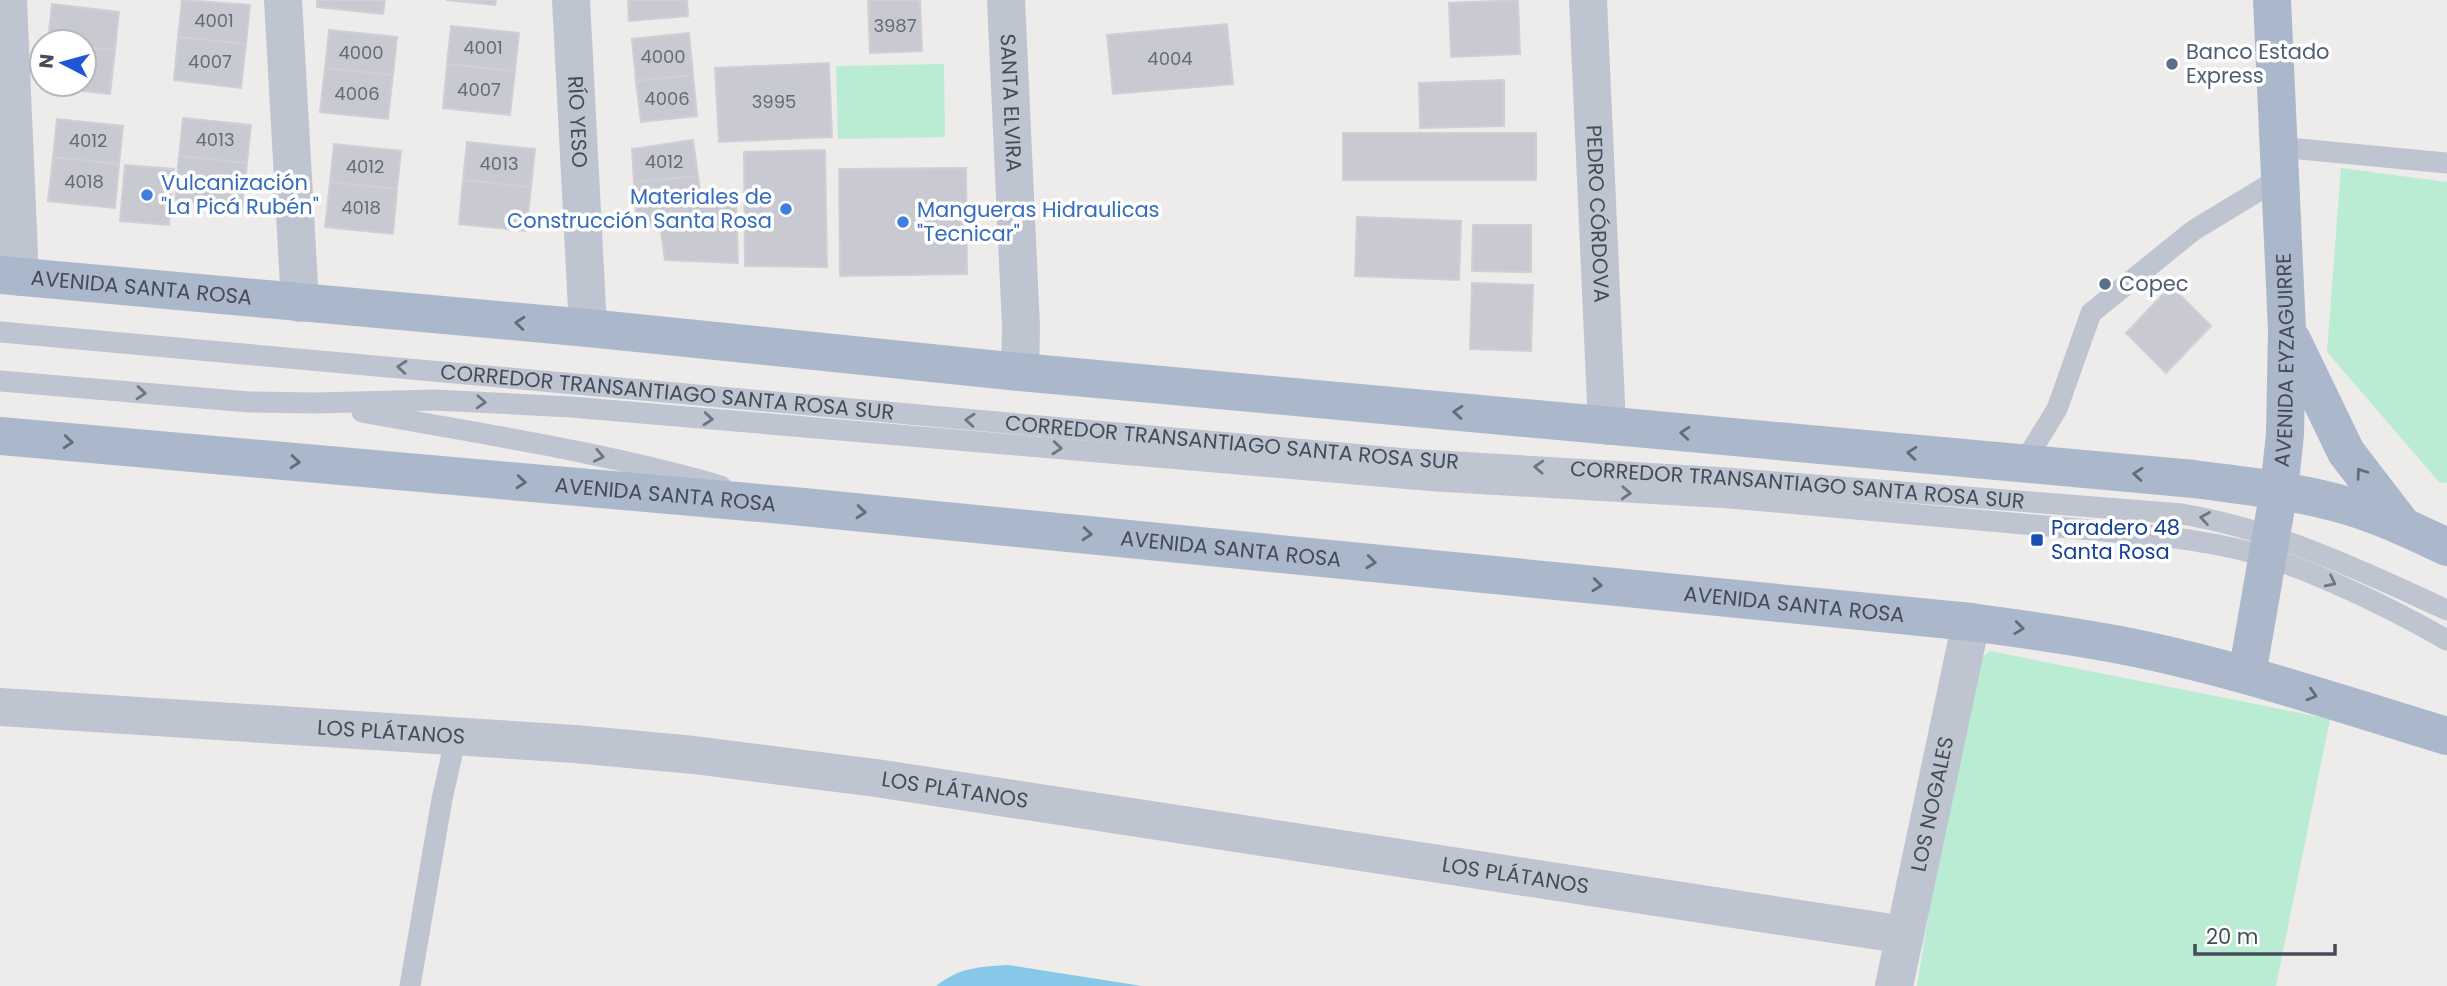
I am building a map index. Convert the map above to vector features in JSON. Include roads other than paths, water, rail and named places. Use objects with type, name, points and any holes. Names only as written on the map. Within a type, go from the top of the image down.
[{"type":"main road","name":"AVENIDA EYZAGUIRRE","points":[[2247,675],[2279,490],[2285,435],[2287,330],[2272,0]]},
{"type":"main road","name":"AVENIDA SANTA ROSA","points":[[10,276],[2194,480],[2279,490],[2346,505],[2447,547]]},
{"type":"main road","points":[[2287,330],[2346,452],[2403,527]]},
{"type":"main road","name":"AVENIDA SANTA ROSA","points":[[0,436],[793,506],[1971,622],[2113,643],[2247,675],[2447,736]]},
{"type":"street","points":[[8,0],[10,276]]},
{"type":"street","points":[[283,0],[300,303]]},
{"type":"street","name":"RÍO YESO","points":[[571,0],[588,328]]},
{"type":"street","name":"SANTA ELVIRA","points":[[1006,0],[1021,327],[1020,372]]},
{"type":"street","name":"PEDRO CÓRDOVA","points":[[1588,0],[1607,426]]},
{"type":"street","name":"LOS NOGALES","points":[[1894,986],[1971,622]]},
{"type":"street","name":"LOS PLÁTANOS","points":[[0,708],[694,755],[876,778],[1905,935]]},
{"type":"lane","points":[[2023,464],[2057,409],[2091,313],[2279,162],[2447,163]]},
{"type":"lane","name":"CORREDOR TRANSANTIAGO SANTA ROSA SUR","points":[[0,332],[1407,459],[1727,478],[2139,510],[2216,520],[2269,546],[2319,576],[2447,640]]},
{"type":"lane","name":"CORREDOR TRANSANTIAGO SANTA ROSA SUR","points":[[0,381],[249,402],[435,400],[546,406],[1436,481],[1784,503],[2169,537],[2209,543],[2269,546],[2332,558],[2447,610]]},
{"type":"lane","name":"CORREDOR TRANSANTIAGO SANTA ROSA SUR","points":[[315,403],[648,467],[793,506]]},
{"type":"lane","points":[[410,986],[442,799],[456,737]]},
{"type":"water","points":[[1008,965],[1142,986],[936,986],[962,972]]},
{"type":"place","name":"Banco Estado Express","points":[[2172,64]]},
{"type":"place","name":"Vulcanización \"La Picá Rubén\"","points":[[147,195]]},
{"type":"place","name":"Materiales de Construcción Santa Rosa","points":[[786,209]]},
{"type":"place","name":"Mangueras Hidraulicas \"Tecnicar\"","points":[[903,222]]},
{"type":"place","name":"Copec","points":[[2105,284]]},
{"type":"place","name":"Paradero 48 Santa Rosa","points":[[2037,540]]}]
